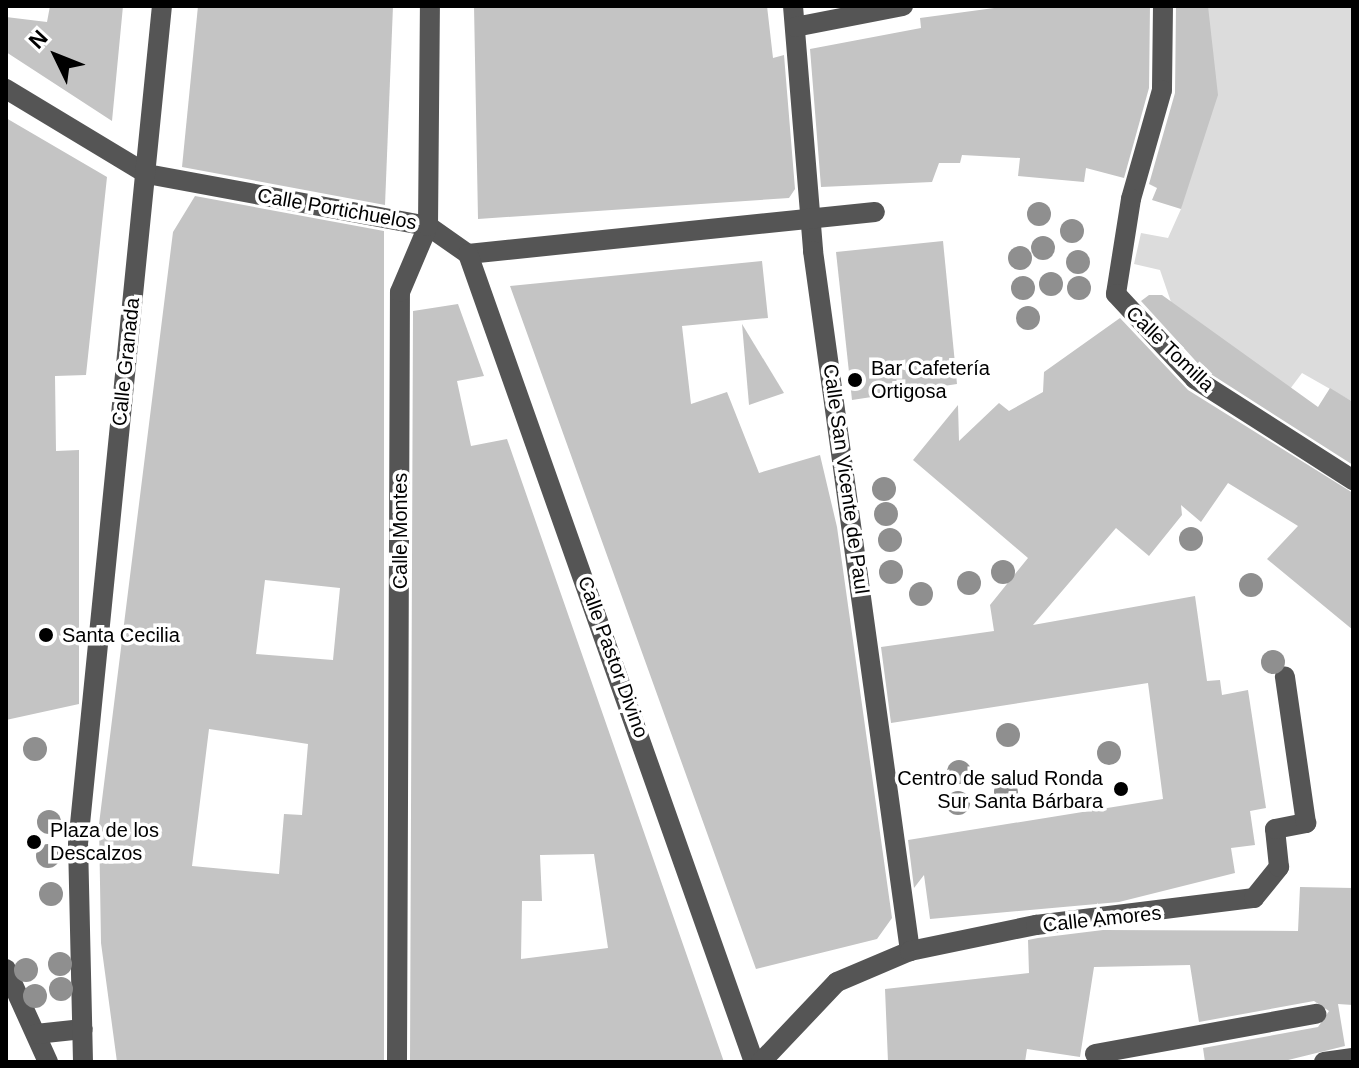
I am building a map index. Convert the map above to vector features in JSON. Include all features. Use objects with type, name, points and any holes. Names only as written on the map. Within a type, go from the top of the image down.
[{"type":"street","name":"Calle Granada","points":[[83,1029],[78,844],[162,6]]},
{"type":"street","name":"Calle Montes","points":[[397,1062],[400,292],[428,226],[430,6]]},
{"type":"street","name":"Calle San Vicente de Paul","points":[[793,6],[814,221],[910,951]]},
{"type":"street","points":[[795,27],[903,6]]},
{"type":"street","name":"Calle Tomilla","points":[[1163,6],[1162,90],[1131,199],[1116,294],[1195,379],[1353,480]]},
{"type":"street","name":"Calle Portichuelos","points":[[6,89],[147,174],[428,226],[468,254]]},
{"type":"street","points":[[468,254],[814,221],[875,212]]},
{"type":"street","name":"Calle Pastor Divino","points":[[468,254],[754,1062]]},
{"type":"street","name":"Calle Amores","points":[[761,1062],[837,982],[910,951],[1036,925],[1254,898],[1279,867],[1275,829],[1306,823],[1285,677]]},
{"type":"street","points":[[6,969],[48,1062]]},
{"type":"street","points":[[1129,1062],[1095,1054],[1316,1014]]},
{"type":"street","points":[[36,1034],[83,1029],[83,1062]]},
{"type":"street","points":[[1324,1062],[1353,1058]]},
{"type":"shaded area","points":[[1208,6],[1353,6],[1353,402],[1302,373],[1290,389],[1171,302],[1160,270],[1134,264],[1141,233],[1168,238],[1181,209]]},
{"type":"building","points":[[50,6],[123,6],[112,121],[6,52],[6,17],[47,22]]},
{"type":"building","points":[[198,6],[393,6],[385,205],[182,167]]},
{"type":"building","points":[[474,6],[767,6],[773,58],[784,55],[795,189],[789,198],[478,219]]},
{"type":"building","points":[[1009,6],[1150,6],[1149,88],[1124,178],[1086,168],[1084,182],[1018,176],[1020,158],[962,155],[960,163],[939,163],[932,182],[821,187],[810,49],[921,28],[920,18]]},
{"type":"building","points":[[1176,6],[1208,6],[1218,95],[1181,209],[1152,200],[1157,188],[1149,184],[1175,93]]},
{"type":"building","points":[[6,118],[107,177],[86,375],[55,376],[56,451],[79,450],[79,704],[6,720]]},
{"type":"building","points":[[195,196],[384,231],[384,1062],[117,1062],[101,943],[99,824],[173,232]],"holes":[[[265,580],[340,588],[333,660],[256,654]],[[209,729],[308,744],[302,815],[284,814],[279,874],[192,866]]]},
{"type":"building","points":[[943,241],[957,384],[852,400],[836,252]]},
{"type":"building","points":[[762,261],[768,318],[682,326],[691,404],[727,392],[759,473],[820,455],[837,527],[892,918],[877,939],[756,969],[510,286]]},
{"type":"building","points":[[1149,295],[1162,295],[1318,407],[1330,388],[1353,402],[1353,465],[1203,369],[1141,301]]},
{"type":"building","points":[[458,304],[484,376],[457,381],[471,446],[507,439],[724,1062],[410,1062],[413,311]],"holes":[[[594,854],[608,948],[521,959],[522,901],[542,901],[540,855]]]},
{"type":"building","points":[[1120,318],[1188,390],[1353,493],[1353,630],[1267,559],[1298,526],[1228,483],[1201,522],[1181,505],[1182,515],[1149,556],[1116,528],[1033,625],[1195,596],[1207,681],[1220,680],[1222,695],[1248,690],[1266,808],[1250,811],[1255,845],[1231,848],[1235,873],[1119,902],[930,919],[924,875],[914,888],[908,840],[1163,799],[1148,683],[891,723],[881,647],[994,631],[990,605],[1028,558],[913,460],[958,405],[959,441],[999,403],[1009,411],[1043,392],[1044,372]]},
{"type":"building","points":[[742,324],[784,393],[749,405]]},
{"type":"building","points":[[1300,887],[1353,888],[1353,1005],[1338,1004],[1345,1046],[1280,1062],[1205,1062],[1203,1048],[1318,1027],[1329,1011],[1314,1001],[1199,1022],[1190,965],[1094,967],[1080,1057],[1027,1049],[1025,1062],[888,1062],[885,989],[1029,973],[1028,940],[1038,938],[1103,930],[1298,931]]},
{"type":"place","name":"Bar Cafetería Ortigosa","points":[[855,380]]},
{"type":"place","name":"Santa Cecilia","points":[[46,635]]},
{"type":"place","name":"Centro de salud Ronda Sur Santa Bárbara","points":[[1121,789]]},
{"type":"place","name":"Plaza de los Descalzos","points":[[34,842]]}]
